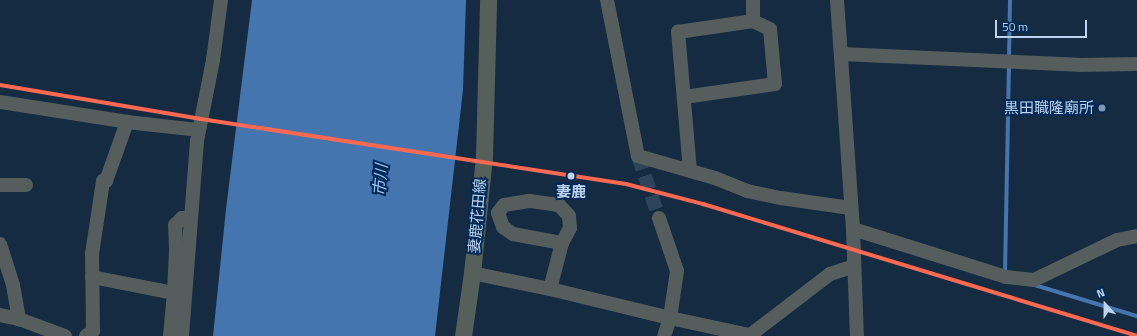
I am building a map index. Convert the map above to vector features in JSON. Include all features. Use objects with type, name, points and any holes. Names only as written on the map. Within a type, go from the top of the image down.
[{"type":"main road","name":"妻鹿花田線","points":[[463,336],[472,273],[484,157],[488,0]]},
{"type":"street","points":[[182,336],[198,130],[213,60],[221,0]]},
{"type":"street","points":[[607,0],[638,156],[715,178],[747,191],[781,198],[850,208]]},
{"type":"street","points":[[753,0],[753,21]]},
{"type":"street","points":[[838,0],[850,208],[853,229],[856,336]]},
{"type":"street","points":[[684,97],[776,84],[770,29],[753,21],[678,32],[690,171]]},
{"type":"street","points":[[840,54],[1079,65],[1137,64]]},
{"type":"street","points":[[0,102],[127,122],[198,130]]},
{"type":"street","points":[[86,336],[93,330],[92,254],[102,181],[106,182],[127,122]]},
{"type":"street","points":[[0,185],[26,185]]},
{"type":"street","points":[[550,289],[562,243],[570,228],[569,216],[559,205],[529,201],[504,205],[498,213],[503,227],[513,234],[562,243]]},
{"type":"street","points":[[170,336],[176,250],[175,225],[182,218],[190,220]]},
{"type":"street","points":[[659,218],[677,271],[670,318],[664,336]]},
{"type":"street","points":[[853,229],[1006,278],[1034,280],[1117,240],[1137,236]]},
{"type":"street","points":[[0,244],[13,285],[19,319]]},
{"type":"street","points":[[472,273],[550,289],[751,336],[830,274],[854,266]]},
{"type":"street","points":[[92,277],[174,294]]},
{"type":"street","points":[[0,315],[19,319],[65,336]]},
{"type":"water","name":"市川","points":[[252,0],[466,0],[463,90],[435,336],[213,336],[226,209]]},
{"type":"waterway","points":[[1009,59],[1010,0]]},
{"type":"waterway","points":[[1005,273],[1009,65]]},
{"type":"waterway","points":[[1035,285],[1137,316]]},
{"type":"tunnel","points":[[638,156],[659,218]]},
{"type":"transit line","points":[[0,85],[201,119],[626,184],[703,204],[1137,336]]},
{"type":"place","name":"黒田職隆廟所","points":[[1102,108]]},
{"type":"place","name":"妻鹿","points":[[571,176]]}]
